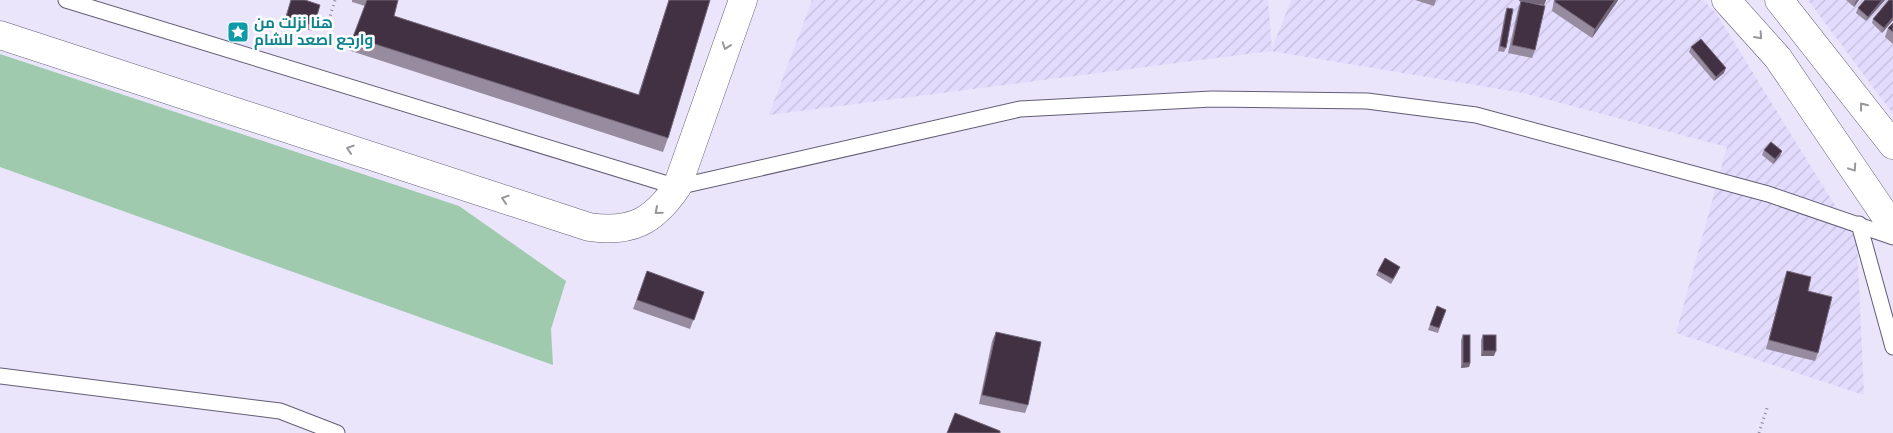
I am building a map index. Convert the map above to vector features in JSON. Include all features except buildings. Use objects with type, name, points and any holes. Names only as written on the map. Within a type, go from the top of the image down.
[{"type":"street","points":[[0,35],[589,227],[609,230],[630,227],[649,218],[665,204],[677,187],[743,0]]},
{"type":"street","points":[[1726,0],[1778,58],[1893,227]]},
{"type":"street","points":[[1780,0],[1893,145]]},
{"type":"lane","points":[[66,0],[677,187],[1020,109],[1212,99],[1367,101],[1476,115],[1768,194],[1893,237]]},
{"type":"lane","points":[[1859,224],[1893,347]]},
{"type":"lane","points":[[0,376],[280,411],[336,433]]},
{"type":"path","points":[[326,30],[335,0]]},
{"type":"path","points":[[1759,433],[1767,408]]},
{"type":"shaded area","points":[[812,0],[1268,0],[1272,49],[1291,0],[1703,0],[1716,13],[1857,241],[1864,395],[1676,333],[1727,147],[1523,93],[1271,51],[769,115]]},
{"type":"shaded area","points":[[1808,0],[1893,0],[1893,114]]},
{"type":"green space","points":[[0,54],[459,206],[566,281],[551,329],[553,365],[0,167]]},
{"type":"place","name":"هنا نزلت من وارجع اصعد للشام","points":[[238,32]]}]
